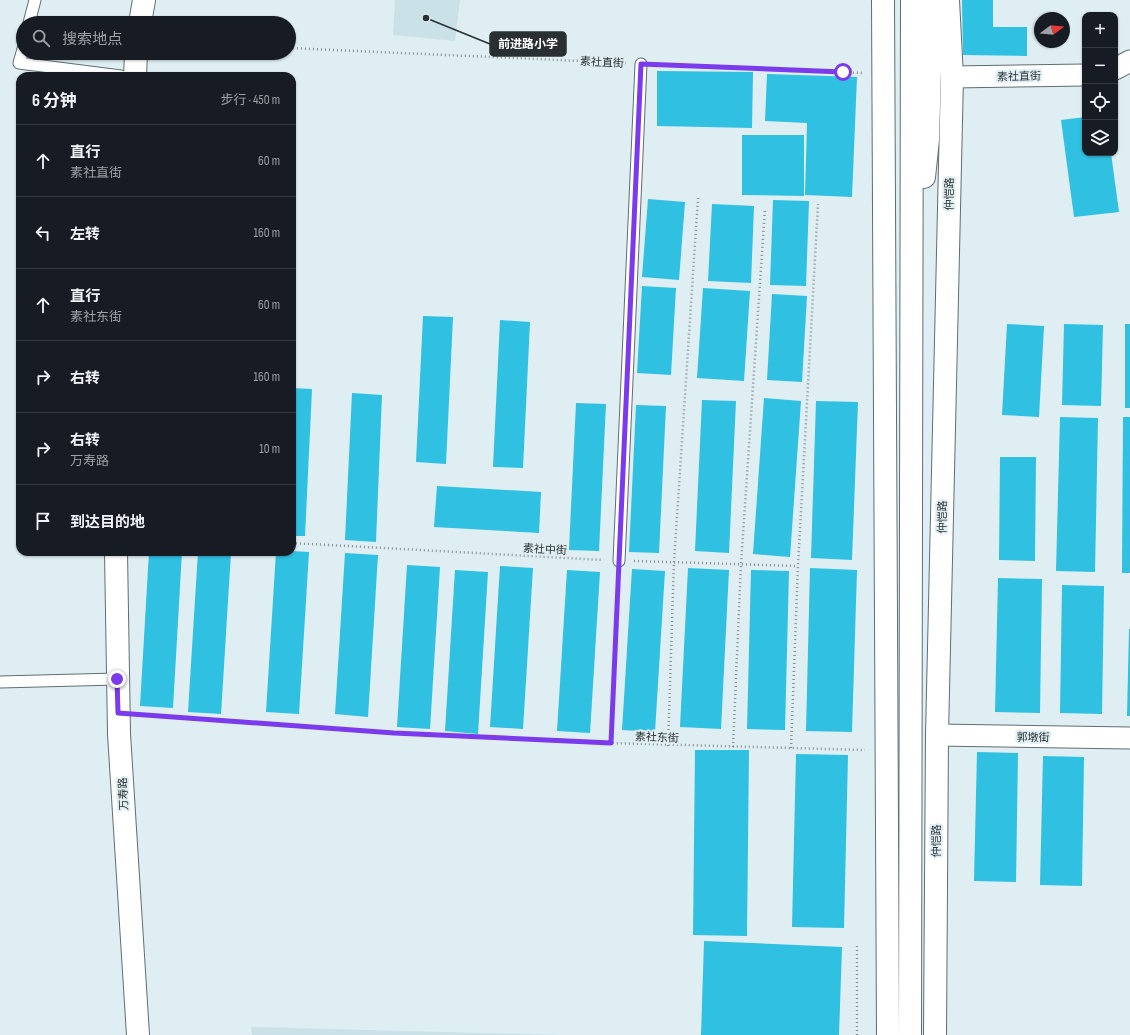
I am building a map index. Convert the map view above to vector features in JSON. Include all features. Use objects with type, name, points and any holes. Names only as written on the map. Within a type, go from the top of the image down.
[{"type":"main road","points":[[141,16],[144,0]]},
{"type":"main road","points":[[883,0],[888,1035]]},
{"type":"main road","points":[[910,1035],[912,0]]},
{"type":"main road","points":[[912,307],[928,139],[932,0]]},
{"type":"main road","name":"仲恺路","points":[[935,1035],[937,735],[952,77],[948,0]]},
{"type":"main road","points":[[135,72],[136,60]]},
{"type":"main road","name":"万寿路","points":[[116,556],[118,713],[138,1035]]},
{"type":"street","points":[[1118,67],[1130,61]]},
{"type":"street","name":"素社直街","points":[[952,77],[1082,75]]},
{"type":"street","name":"郭墩街","points":[[937,735],[1130,738]]},
{"type":"lane","points":[[32,16],[35,0]]},
{"type":"lane","points":[[20,60],[19,63],[90,72]]},
{"type":"lane","points":[[619,561],[641,64]]},
{"type":"lane","points":[[0,682],[117,679]]},
{"type":"path","name":"素社直街","points":[[296,48],[843,72]]},
{"type":"path","points":[[668,746],[674,562],[698,198]]},
{"type":"path","points":[[791,748],[798,566],[818,204]]},
{"type":"path","points":[[733,747],[741,564],[765,209]]},
{"type":"path","name":"素社中街","points":[[296,543],[619,561],[798,566]]},
{"type":"path","points":[[611,743],[619,561]]},
{"type":"path","name":"素社东街","points":[[118,713],[394,733],[668,746],[886,751]]},
{"type":"path","points":[[857,943],[857,1035]]},
{"type":"shaded area","points":[[395,0],[460,0],[455,41],[393,35]]},
{"type":"shaded area","points":[[251,1027],[563,1035],[252,1035]]},
{"type":"building","points":[[962,0],[993,0],[993,27],[1027,27],[1027,56],[963,55]]},
{"type":"building","points":[[657,71],[753,72],[752,128],[657,126]]},
{"type":"building","points":[[767,74],[857,77],[852,197],[805,195],[807,123],[765,121]]},
{"type":"building","points":[[1082,117],[1082,156],[1111,156],[1119,212],[1074,217],[1061,120]]},
{"type":"building","points":[[742,135],[804,135],[804,196],[742,195]]},
{"type":"building","points":[[648,199],[685,202],[679,280],[642,277]]},
{"type":"building","points":[[773,200],[809,201],[806,286],[770,285]]},
{"type":"building","points":[[712,204],[754,206],[751,283],[708,281]]},
{"type":"building","points":[[642,286],[676,288],[671,375],[637,373]]},
{"type":"building","points":[[703,288],[750,291],[744,381],[697,378]]},
{"type":"building","points":[[772,294],[807,296],[802,382],[767,380]]},
{"type":"building","points":[[423,316],[453,317],[446,464],[416,462]]},
{"type":"building","points":[[500,320],[530,322],[523,468],[493,467]]},
{"type":"building","points":[[1007,324],[1044,326],[1039,417],[1002,415]]},
{"type":"building","points":[[1064,324],[1103,325],[1101,406],[1062,405]]},
{"type":"building","points":[[1125,324],[1130,324],[1130,408],[1125,408]]},
{"type":"building","points":[[296,388],[312,389],[305,536],[296,536]]},
{"type":"building","points":[[352,393],[382,395],[376,542],[345,540]]},
{"type":"building","points":[[764,398],[801,401],[790,557],[753,554]]},
{"type":"building","points":[[702,400],[736,401],[729,553],[695,551]]},
{"type":"building","points":[[816,401],[858,402],[852,560],[811,558]]},
{"type":"building","points":[[576,403],[606,404],[599,551],[569,550]]},
{"type":"building","points":[[636,405],[666,406],[659,553],[629,552]]},
{"type":"building","points":[[1060,417],[1098,418],[1095,572],[1056,571]]},
{"type":"building","points":[[1123,417],[1130,417],[1130,573],[1122,573]]},
{"type":"building","points":[[1000,457],[1036,457],[1035,561],[999,560]]},
{"type":"building","points":[[437,486],[541,492],[539,533],[434,527]]},
{"type":"building","points":[[296,551],[309,552],[299,714],[266,712],[276,556],[296,556]]},
{"type":"building","points":[[345,553],[378,555],[368,717],[335,714]]},
{"type":"building","points":[[149,556],[182,556],[173,708],[140,706]]},
{"type":"building","points":[[198,556],[231,556],[221,714],[188,712]]},
{"type":"building","points":[[407,565],[440,567],[430,729],[397,727]]},
{"type":"building","points":[[500,566],[533,568],[523,729],[490,727]]},
{"type":"building","points":[[688,568],[729,570],[721,729],[680,727]]},
{"type":"building","points":[[810,568],[857,570],[852,732],[806,731]]},
{"type":"building","points":[[632,569],[665,571],[655,732],[622,730]]},
{"type":"building","points":[[455,570],[488,572],[478,734],[445,731]]},
{"type":"building","points":[[567,570],[600,572],[590,733],[557,731]]},
{"type":"building","points":[[751,570],[789,571],[785,730],[747,729]]},
{"type":"building","points":[[998,578],[1042,579],[1040,713],[995,712]]},
{"type":"building","points":[[1062,585],[1104,586],[1102,714],[1060,713]]},
{"type":"building","points":[[1129,629],[1130,716],[1127,716]]},
{"type":"building","points":[[695,750],[749,750],[747,936],[693,935]]},
{"type":"building","points":[[977,752],[1018,753],[1016,882],[974,881]]},
{"type":"building","points":[[796,754],[848,755],[844,928],[792,927]]},
{"type":"building","points":[[1043,756],[1084,757],[1082,886],[1040,885]]},
{"type":"building","points":[[704,941],[842,947],[839,1035],[701,1035]]},
{"type":"place","name":"前进路小学","points":[[426,18]]},
{"type":"route","points":[[117,679],[118,713],[394,733],[611,743],[641,64],[843,72]]}]
